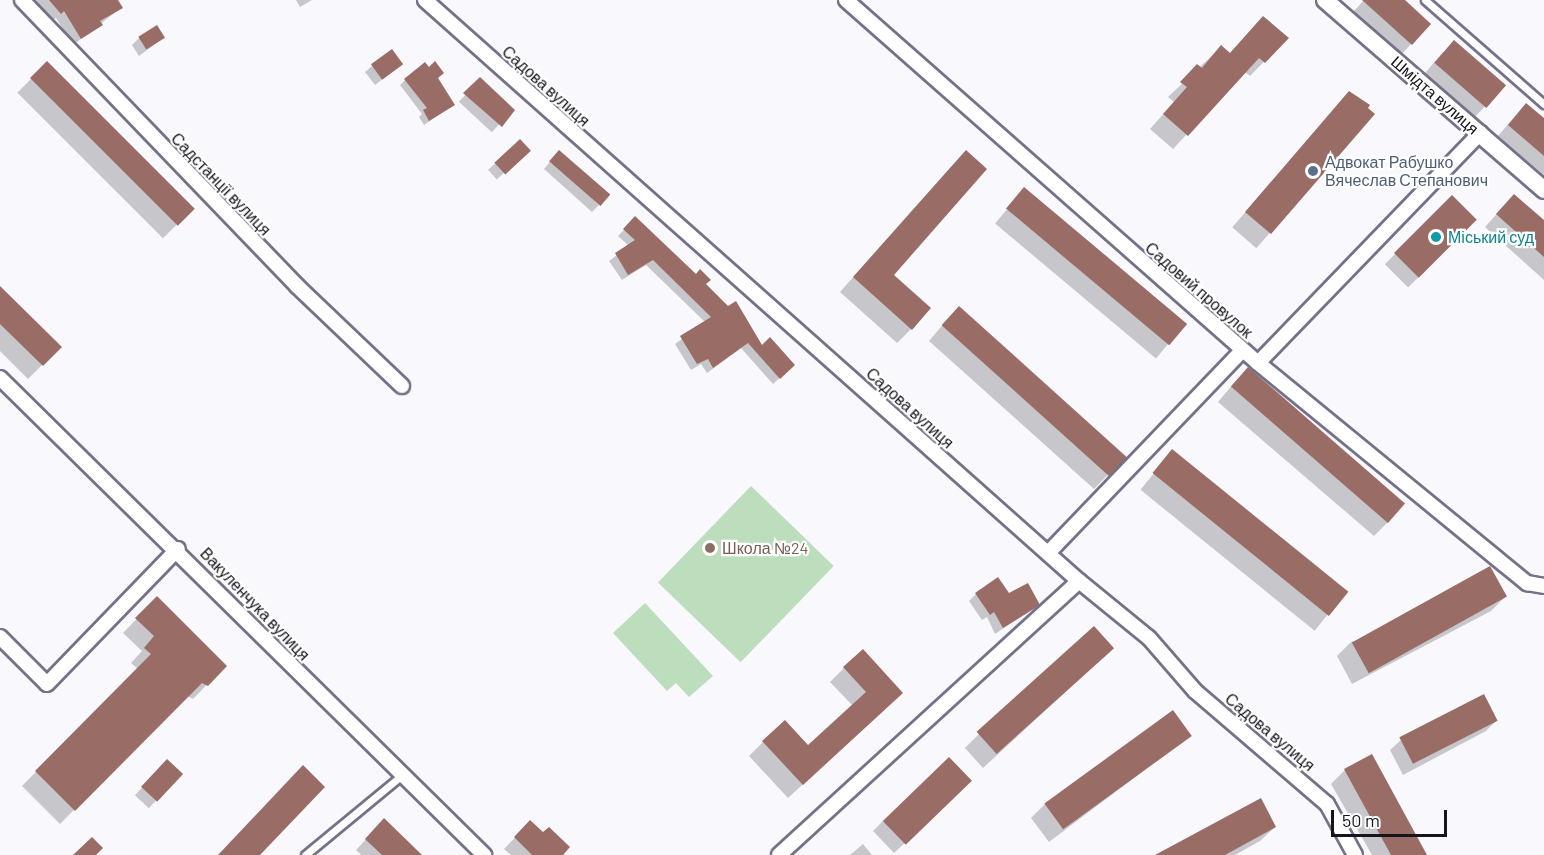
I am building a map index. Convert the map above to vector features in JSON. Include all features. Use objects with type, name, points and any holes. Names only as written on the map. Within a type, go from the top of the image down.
[{"type":"street","name":"Садстанції вулиця","points":[[22,0],[272,261],[402,386]]},
{"type":"street","name":"Садова вулиця","points":[[425,0],[1079,581],[1149,638],[1195,691],[1327,804],[1355,855]]},
{"type":"street","name":"Садовий провулок","points":[[846,0],[1258,363],[1527,584],[1544,586]]},
{"type":"street","name":"Шмідта вулиця","points":[[1325,0],[1544,190]]},
{"type":"street","points":[[1258,363],[1480,133]]},
{"type":"street","points":[[1048,553],[1244,350]]},
{"type":"street","name":"Вакуленчука вулиця","points":[[0,378],[178,549],[484,855]]},
{"type":"street","points":[[0,637],[46,684],[178,549]]},
{"type":"street","points":[[778,855],[1079,581]]},
{"type":"lane","points":[[1425,0],[1544,104]]},
{"type":"lane","points":[[305,855],[402,775]]},
{"type":"green space","points":[[751,486],[834,566],[741,662],[658,582]]},
{"type":"green space","points":[[645,603],[713,676],[689,697],[676,683],[667,691],[613,633]]},
{"type":"building","points":[[49,0],[118,0],[123,8],[100,21],[103,25],[81,39],[64,11],[61,14]]},
{"type":"building","points":[[1362,0],[1405,0],[1431,24],[1412,45]]},
{"type":"building","points":[[1263,16],[1289,38],[1265,63],[1259,58],[1188,136],[1163,114],[1187,87],[1180,82],[1197,64],[1202,68],[1221,45],[1230,53]]},
{"type":"building","points":[[157,25],[165,38],[146,49],[138,37]]},
{"type":"building","points":[[1454,40],[1506,85],[1486,108],[1434,63]]},
{"type":"building","points":[[392,49],[403,64],[382,80],[371,64]]},
{"type":"building","points":[[47,61],[195,209],[178,226],[30,78]]},
{"type":"building","points":[[435,61],[444,73],[438,78],[455,105],[429,121],[423,110],[427,108],[404,79],[425,62],[429,67]]},
{"type":"building","points":[[480,77],[515,110],[502,127],[463,93]]},
{"type":"building","points":[[1349,91],[1370,105],[1368,108],[1375,114],[1271,234],[1245,212]]},
{"type":"building","points":[[1526,103],[1544,118],[1544,156],[1508,125]]},
{"type":"building","points":[[520,139],[531,151],[505,175],[494,163]]},
{"type":"building","points":[[559,150],[610,195],[600,206],[549,161]]},
{"type":"building","points":[[966,150],[987,169],[894,275],[931,308],[912,330],[853,277]]},
{"type":"building","points":[[1024,187],[1187,324],[1169,345],[1006,208]]},
{"type":"building","points":[[1514,194],[1544,220],[1544,257],[1496,214]]},
{"type":"building","name":"Міський суд","points":[[1452,195],[1477,220],[1419,278],[1394,253]]},
{"type":"building","points":[[635,216],[696,274],[700,269],[711,280],[706,284],[728,306],[736,301],[762,345],[770,337],[795,365],[780,379],[748,343],[713,368],[708,359],[697,364],[680,336],[711,317],[653,260],[628,275],[615,253],[635,240],[623,229]]},
{"type":"building","points":[[0,286],[62,347],[43,366],[0,324]]},
{"type":"building","points":[[959,306],[1128,458],[1110,477],[942,325]]},
{"type":"building","points":[[1248,367],[1405,503],[1388,523],[1231,387]]},
{"type":"building","points":[[1172,449],[1348,592],[1329,616],[1152,473]]},
{"type":"building","points":[[1490,566],[1507,597],[1369,673],[1352,643]]},
{"type":"building","points":[[998,577],[1009,593],[1028,583],[1040,605],[1003,628],[994,612],[990,615],[975,593]]},
{"type":"building","points":[[157,596],[227,666],[208,686],[202,683],[75,811],[35,771],[151,654],[144,648],[154,636],[135,618]]},
{"type":"building","points":[[1094,626],[1114,648],[997,754],[977,732]]},
{"type":"building","points":[[863,649],[903,693],[803,785],[762,741],[785,720],[808,745],[866,692],[843,667]]},
{"type":"building","points":[[1484,694],[1498,721],[1413,764],[1399,737]]},
{"type":"building","points":[[1173,710],[1192,736],[1063,829],[1044,803]]},
{"type":"building","points":[[1372,754],[1427,855],[1391,855],[1344,769]]},
{"type":"building","points":[[949,757],[972,781],[906,845],[883,821]]},
{"type":"building","points":[[167,759],[183,774],[157,802],[141,787]]},
{"type":"building","points":[[303,765],[325,787],[260,855],[218,855]]},
{"type":"building","points":[[1261,798],[1276,827],[1225,855],[1155,855]]},
{"type":"building","points":[[384,818],[422,855],[382,855],[365,839]]},
{"type":"building","points":[[530,820],[543,832],[549,827],[570,847],[563,855],[532,855],[514,837]]},
{"type":"building","points":[[92,837],[103,848],[96,855],[73,855]]},
{"type":"place","name":"Адвокат Рабушко Вячеслав Степанович","points":[[1313,171]]},
{"type":"place","name":"Міський суд","points":[[1436,237]]},
{"type":"place","name":"Школа №24","points":[[710,548]]}]
